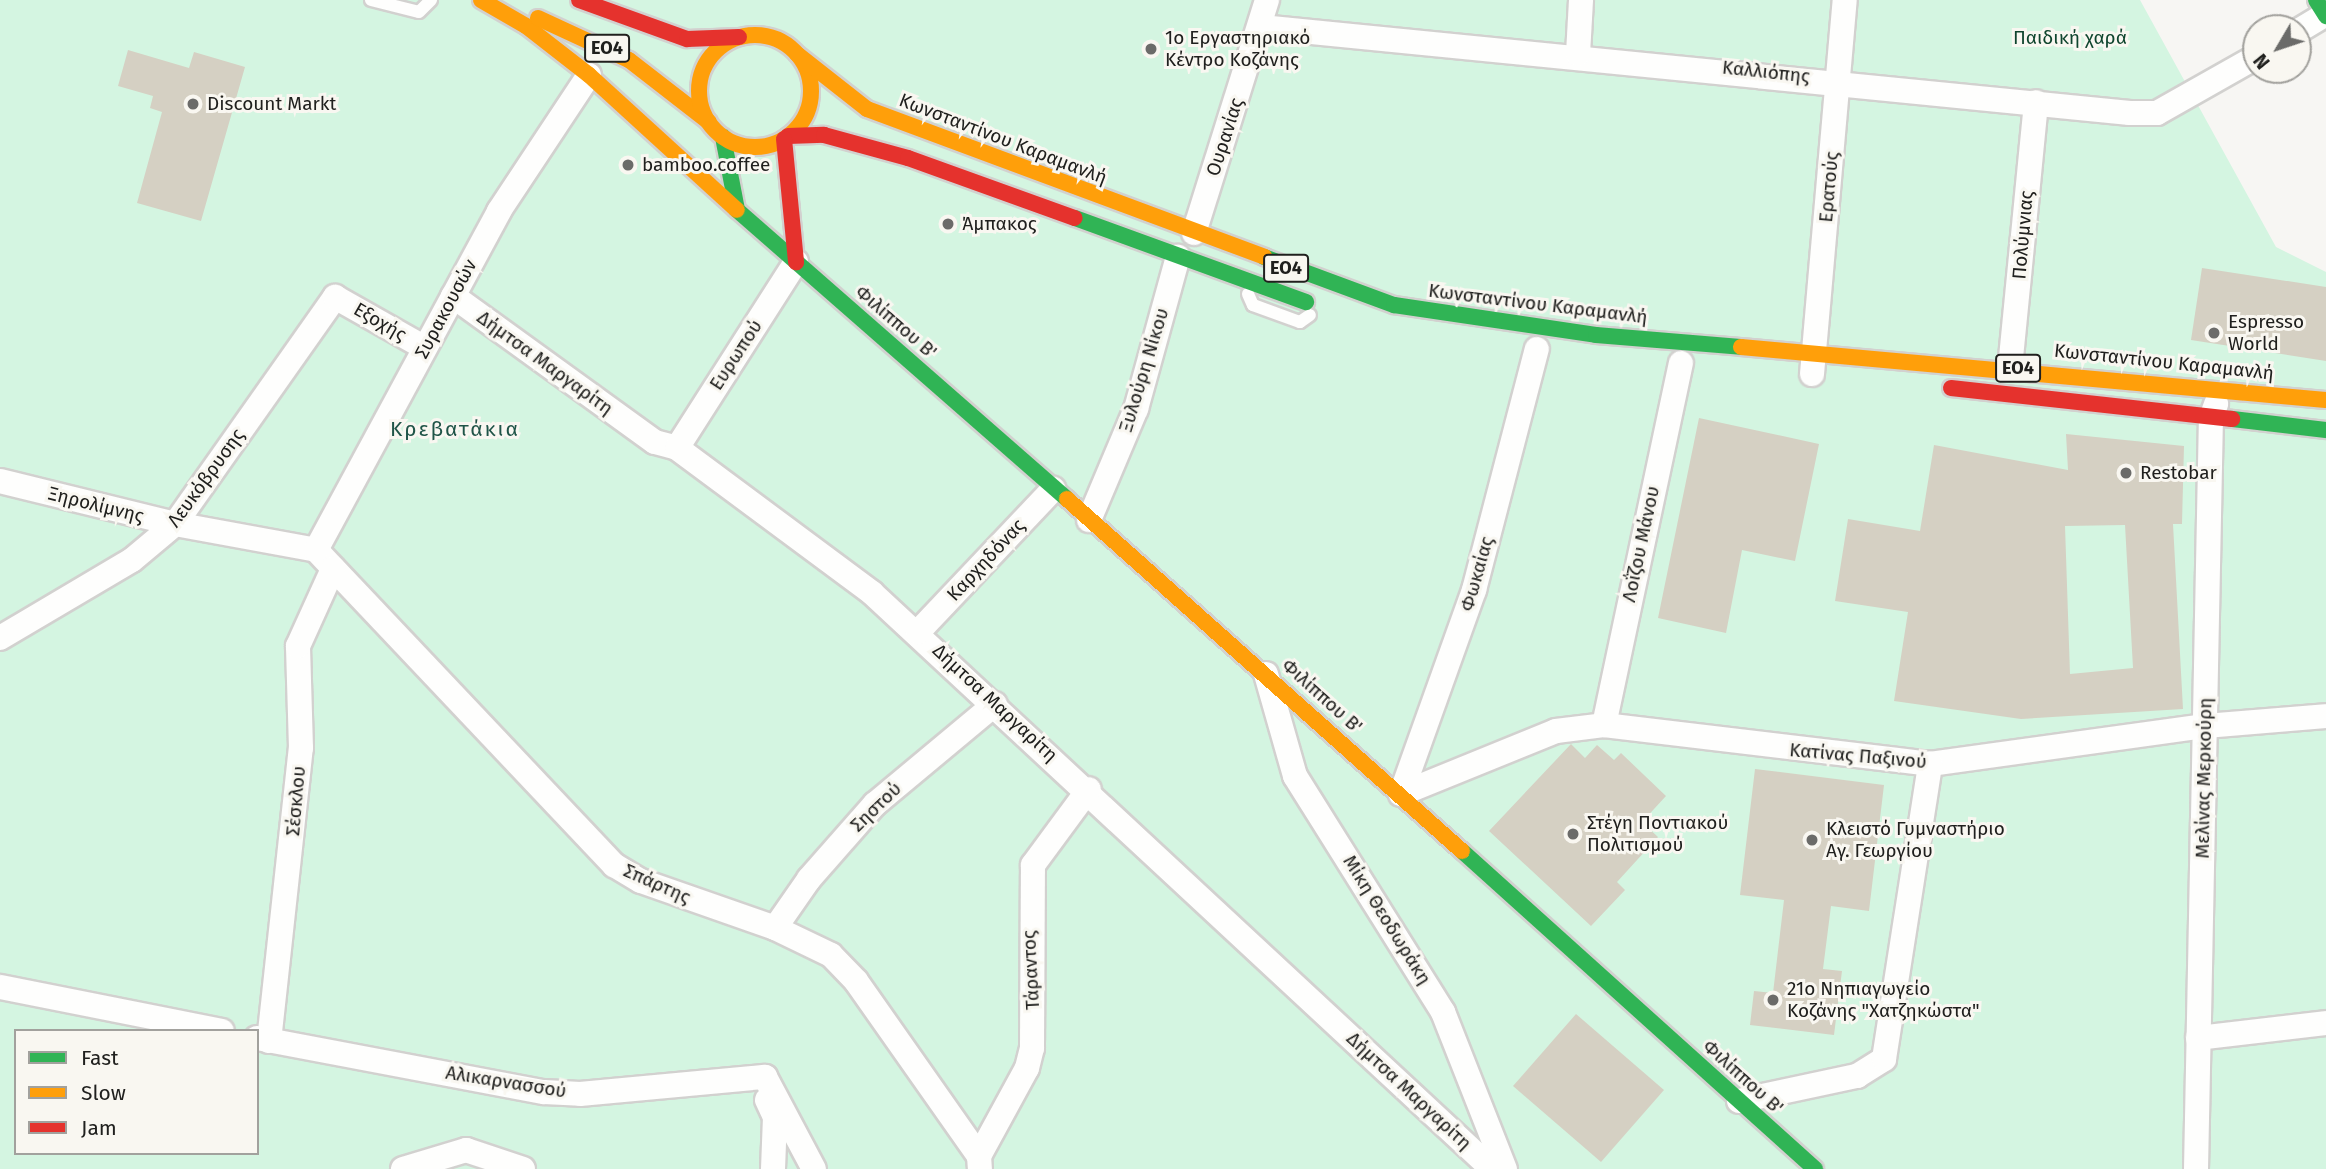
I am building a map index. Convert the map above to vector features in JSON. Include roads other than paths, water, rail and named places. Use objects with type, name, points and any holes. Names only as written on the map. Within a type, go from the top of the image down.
[{"type":"main road","name":"Φιλίππου Β'","points":[[481,0],[589,75],[737,210],[1401,794],[1815,1169]]},
{"type":"main road","name":"ΕΟ4","points":[[490,0],[613,51],[709,122],[723,137],[757,147],[786,137],[824,135],[908,158],[1331,311]]},
{"type":"main road","name":"ΕΟ4","points":[[579,0],[687,39],[744,36],[774,38],[797,54]]},
{"type":"main road","points":[[2316,0],[2326,15]]},
{"type":"main road","name":"ΕΟ4","points":[[709,122],[700,94],[705,66],[718,50],[744,36]]},
{"type":"main road","points":[[796,262],[786,137],[805,116],[811,93],[797,54]]},
{"type":"main road","name":"Κωνσταντίνου Καραμανλή","points":[[797,54],[843,95],[867,109],[1366,297],[1416,309],[1814,369],[2010,368],[2326,400]]},
{"type":"main road","points":[[723,137],[737,210]]},
{"type":"main road","points":[[1657,360],[1688,363]]},
{"type":"main road","name":"ΕΟ4","points":[[1935,386],[2326,430]]},
{"type":"street","name":"Ουρανίας","points":[[1194,233],[1268,0]]},
{"type":"street","points":[[1578,54],[1581,0]]},
{"type":"street","name":"Ερατούς","points":[[1814,369],[1845,0]]},
{"type":"street","name":"Καλλιόπης","points":[[1261,27],[1578,54],[2157,113],[2242,65]]},
{"type":"street","name":"Συρακουσών","points":[[316,550],[499,211],[589,75]]},
{"type":"street","name":"Πολύμνιας","points":[[2010,368],[2036,102]]},
{"type":"street","name":"Ξυλούρη Νίκου","points":[[1089,520],[1136,409],[1178,257]]},
{"type":"street","name":"Ευρωπού","points":[[677,448],[796,262]]},
{"type":"street","name":"Εξοχής","points":[[335,296],[425,348]]},
{"type":"street","name":"Λευκόβρυσης","points":[[0,638],[132,560],[175,524],[335,296]]},
{"type":"street","name":"Δήμτσα Μαργαρίτη","points":[[453,296],[655,442],[677,448],[918,632],[1089,789],[1492,1169]]},
{"type":"street","name":"Φωκαίας","points":[[1401,794],[1474,590],[1535,348]]},
{"type":"street","name":"Λοΐζου Μάνου","points":[[1604,725],[1688,363]]},
{"type":"street","name":"Μελίνας Μερκούρη","points":[[2196,1169],[2211,418],[2221,389]]},
{"type":"street","name":"Ξηρολίμνης","points":[[0,481],[175,524],[316,550]]},
{"type":"street","name":"Καρχηδόνας","points":[[918,632],[1053,489]]},
{"type":"street","name":"Σπάρτης","points":[[316,550],[614,865],[664,890],[775,928],[831,955],[856,981],[979,1163]]},
{"type":"street","name":"Σέσκλου","points":[[263,1040],[301,748],[298,646],[333,569]]},
{"type":"street","name":"Μίκη Θεοδωράκη","points":[[1266,674],[1295,776],[1443,1012],[1505,1169]]},
{"type":"street","name":"Σηστού","points":[[775,928],[809,879],[875,804],[995,704]]},
{"type":"street","name":"Κατίνας Παξινού","points":[[1401,794],[1556,731],[1604,725],[1930,764],[2205,726],[2326,716]]},
{"type":"street","points":[[1739,1101],[1857,1076],[1884,1059],[1930,764]]},
{"type":"street","name":"Τάραντος","points":[[979,1163],[1027,1068],[1032,1048],[1033,865],[1089,789]]},
{"type":"street","points":[[0,987],[212,1029]]},
{"type":"street","points":[[2199,1038],[2326,1023]]},
{"type":"street","name":"Αλικαρνασσού","points":[[263,1040],[544,1092],[580,1094],[756,1078]]},
{"type":"street","points":[[756,1078],[775,1118],[773,1169]]},
{"type":"street","points":[[756,1078],[769,1081],[814,1169]]},
{"type":"street","points":[[403,1169],[466,1150],[523,1169]]},
{"type":"lane","points":[[371,0],[419,12],[431,0]]},
{"type":"lane","points":[[1248,294],[1253,305],[1300,322],[1310,314]]},
{"type":"place","name":"1ο Εργαστηριακό Κέντρο Κοζάνης","points":[[1151,49]]},
{"type":"place","name":"Discount Markt","points":[[193,104]]},
{"type":"place","name":"bamboo.coffee","points":[[628,165]]},
{"type":"place","name":"Άμπακος","points":[[948,224]]},
{"type":"place","name":"Espresso World","points":[[2214,333]]},
{"type":"place","name":"Restobar","points":[[2126,473]]},
{"type":"place","name":"Στέγη Ποντιακού Πολιτισμού","points":[[1573,834]]},
{"type":"place","name":"Κλειστό Γυμναστήριο Αγ. Γεωργίου","points":[[1812,840]]},
{"type":"place","name":"21ο Νηπιαγωγείο Κοζάνης \"Χατζηκώστα\"","points":[[1773,1000]]},
{"type":"district","name":"Κρεβατάκια","points":[[455,429]]},
{"type":"park label","name":"Παιδική χαρά","points":[[2070,38]]}]
